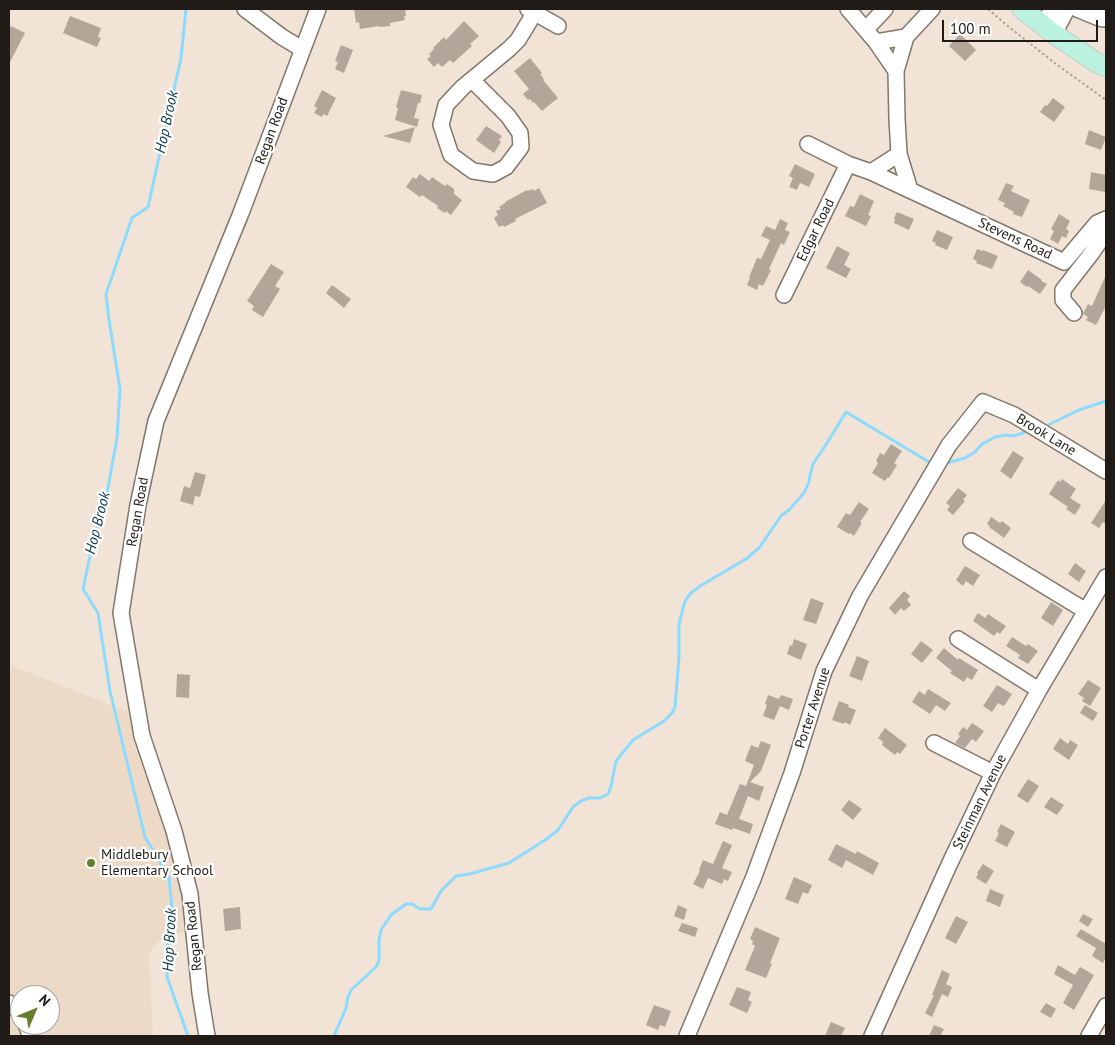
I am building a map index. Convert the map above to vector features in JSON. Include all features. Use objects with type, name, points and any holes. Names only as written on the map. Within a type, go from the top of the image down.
[{"type":"main road","points":[[1022,9],[1048,30],[1106,67]]},
{"type":"street","points":[[245,9],[302,50]]},
{"type":"street","name":"Regan Road","points":[[207,1036],[200,993],[190,894],[174,831],[142,736],[121,613],[138,505],[156,422],[242,213],[318,9]]},
{"type":"street","points":[[848,9],[876,42],[896,71]]},
{"type":"street","points":[[866,30],[885,9]]},
{"type":"street","points":[[910,190],[899,154],[896,71],[906,37],[932,9]]},
{"type":"street","points":[[1048,30],[1053,9]]},
{"type":"street","points":[[1048,30],[1068,9]]},
{"type":"street","points":[[1077,9],[1103,19],[1106,15]]},
{"type":"street","points":[[472,80],[508,116],[520,133],[521,147],[506,167],[493,174],[473,170],[451,155],[441,125],[446,105],[463,87],[514,45],[532,10],[558,26]]},
{"type":"street","points":[[876,42],[906,37]]},
{"type":"street","name":"Stevens Road","points":[[808,144],[1064,262],[1097,223],[1106,218]]},
{"type":"street","points":[[871,172],[899,154]]},
{"type":"street","name":"Edgar Road","points":[[784,295],[848,164]]},
{"type":"street","points":[[1074,313],[1063,300],[1063,290],[1106,232]]},
{"type":"street","name":"Brook Lane","points":[[983,402],[1014,415],[1106,471]]},
{"type":"street","name":"Porter Avenue","points":[[687,1036],[753,879],[792,773],[824,671],[860,596],[902,523],[949,445],[983,402]]},
{"type":"street","points":[[971,541],[1086,611]]},
{"type":"street","name":"Steinman Avenue","points":[[872,1036],[949,865],[993,773],[1039,690],[1106,578]]},
{"type":"street","points":[[958,638],[1039,690]]},
{"type":"street","points":[[934,743],[993,773]]},
{"type":"street","points":[[1089,1036],[1106,1006]]},
{"type":"path","points":[[988,9],[1056,64],[1106,100]]},
{"type":"shaded area","name":"Middlebury Elementary School","points":[[12,666],[131,713],[144,767],[167,832],[181,894],[184,932],[163,939],[154,945],[149,954],[153,1036],[9,1036],[9,671]]},
{"type":"building","points":[[354,9],[405,9],[406,16],[404,16],[405,20],[390,23],[390,26],[360,29],[359,22],[356,23]]},
{"type":"building","points":[[70,16],[101,28],[98,37],[101,38],[97,47],[63,33]]},
{"type":"building","points":[[464,21],[479,36],[470,44],[472,46],[453,63],[450,60],[442,67],[438,63],[434,67],[427,59],[431,56],[429,54],[444,37],[446,40]]},
{"type":"building","points":[[11,26],[25,33],[9,64],[9,32]]},
{"type":"building","points":[[960,34],[976,50],[965,61],[949,46]]},
{"type":"building","points":[[341,45],[353,50],[344,73],[335,69],[338,62],[335,61]]},
{"type":"building","points":[[530,58],[542,73],[540,74],[543,80],[558,98],[542,111],[523,94],[529,89],[514,71]]},
{"type":"building","points":[[322,90],[336,98],[327,116],[323,114],[322,117],[314,113],[317,108],[314,106]]},
{"type":"building","points":[[401,90],[422,95],[414,118],[419,119],[417,127],[395,120],[398,108],[396,107]]},
{"type":"building","points":[[1053,98],[1065,107],[1054,122],[1040,112]]},
{"type":"building","points":[[486,126],[502,136],[499,140],[501,142],[494,153],[476,140]]},
{"type":"building","points":[[415,127],[410,143],[383,136]]},
{"type":"building","points":[[1089,130],[1106,137],[1101,150],[1085,144]]},
{"type":"building","points":[[795,164],[815,174],[809,187],[800,183],[797,190],[789,187],[793,178],[789,176]]},
{"type":"building","points":[[1091,172],[1106,175],[1105,192],[1089,189]]},
{"type":"building","points":[[420,174],[429,181],[432,177],[445,186],[447,184],[454,189],[454,194],[462,200],[451,215],[437,208],[438,206],[422,195],[420,197],[406,187],[413,177],[416,179]]},
{"type":"building","points":[[1006,183],[1014,186],[1011,191],[1030,200],[1022,217],[1013,214],[1014,212],[1003,206],[1005,203],[998,200]]},
{"type":"building","points":[[539,188],[547,203],[515,219],[516,221],[504,227],[503,225],[499,227],[494,218],[498,215],[496,211],[501,209],[499,207],[527,190],[533,189],[534,191]]},
{"type":"building","points":[[860,194],[874,201],[868,215],[871,216],[866,226],[845,216],[850,206],[854,207]]},
{"type":"building","points":[[897,212],[914,219],[909,230],[894,223]]},
{"type":"building","points":[[1059,214],[1070,221],[1066,229],[1069,231],[1066,238],[1062,236],[1058,244],[1050,239],[1054,231],[1051,229]]},
{"type":"building","points":[[780,219],[788,223],[785,230],[790,232],[784,245],[781,243],[763,286],[759,284],[757,290],[747,285],[757,258],[761,259],[770,240],[761,236],[766,226],[775,230]]},
{"type":"building","points":[[937,230],[953,237],[947,250],[935,245],[936,243],[932,241]]},
{"type":"building","points":[[837,246],[850,253],[844,265],[851,269],[846,278],[826,268]]},
{"type":"building","points":[[977,249],[998,256],[992,269],[976,263],[977,261],[973,259]]},
{"type":"building","points":[[271,264],[284,272],[275,286],[280,289],[263,317],[252,310],[254,306],[247,301]]},
{"type":"building","points":[[1028,270],[1047,284],[1040,294],[1020,282]]},
{"type":"building","points":[[1106,275],[1106,306],[1096,325],[1086,320],[1088,317],[1083,314],[1088,304],[1092,306]]},
{"type":"building","points":[[332,285],[351,299],[344,308],[326,293]]},
{"type":"building","points":[[891,444],[902,451],[894,463],[897,465],[885,481],[872,473],[878,463],[876,461],[880,453],[884,455]]},
{"type":"building","points":[[1013,451],[1024,458],[1011,479],[1000,471]]},
{"type":"building","points":[[195,472],[206,475],[200,497],[195,496],[193,505],[180,501],[184,486],[190,488]]},
{"type":"building","points":[[1062,479],[1076,489],[1070,498],[1081,505],[1075,515],[1066,509],[1068,507],[1049,494],[1058,480],[1060,482]]},
{"type":"building","points":[[958,488],[967,495],[963,500],[965,501],[953,515],[947,510],[950,506],[946,503]]},
{"type":"building","points":[[1106,500],[1106,524],[1103,522],[1099,528],[1091,523]]},
{"type":"building","points":[[859,502],[869,509],[860,522],[862,523],[854,536],[837,527],[846,513],[850,515]]},
{"type":"building","points":[[991,517],[1000,523],[1002,521],[1011,528],[1004,538],[987,524]]},
{"type":"building","points":[[1075,563],[1086,571],[1079,582],[1068,574]]},
{"type":"building","points":[[965,566],[980,575],[973,586],[966,581],[963,586],[956,580]]},
{"type":"building","points":[[904,591],[910,596],[907,600],[911,605],[904,611],[901,608],[895,615],[889,608]]},
{"type":"building","points":[[811,598],[824,603],[816,624],[803,620]]},
{"type":"building","points":[[1051,602],[1063,610],[1053,626],[1041,618]]},
{"type":"building","points":[[978,613],[985,618],[988,614],[1006,626],[1000,634],[997,632],[994,636],[973,621]]},
{"type":"building","points":[[1012,637],[1038,651],[1028,664],[1018,658],[1020,655],[1006,646]]},
{"type":"building","points":[[794,639],[807,644],[801,660],[787,654]]},
{"type":"building","points":[[921,641],[933,650],[922,663],[911,654]]},
{"type":"building","points":[[944,648],[958,660],[959,658],[978,670],[972,680],[967,677],[964,682],[950,673],[952,671],[936,658]]},
{"type":"building","points":[[857,656],[869,661],[862,681],[849,676]]},
{"type":"building","points":[[177,674],[190,675],[189,698],[176,697]]},
{"type":"building","points":[[1088,680],[1101,688],[1090,706],[1082,701],[1084,698],[1078,694]]},
{"type":"building","points":[[997,685],[1012,694],[1004,706],[998,703],[992,712],[983,706]]},
{"type":"building","points":[[928,689],[951,703],[945,711],[936,705],[930,714],[912,702],[919,691],[925,695]]},
{"type":"building","points":[[768,695],[779,699],[781,695],[793,699],[789,710],[780,706],[774,720],[763,716]]},
{"type":"building","points":[[839,701],[856,710],[850,725],[845,722],[844,724],[832,720]]},
{"type":"building","points":[[1085,705],[1098,713],[1093,721],[1080,713]]},
{"type":"building","points":[[972,723],[984,731],[976,742],[972,739],[965,748],[955,743],[963,727],[967,730]]},
{"type":"building","points":[[885,728],[907,745],[900,754],[897,752],[895,755],[882,745],[883,742],[878,738]]},
{"type":"building","points":[[1060,738],[1068,744],[1070,740],[1078,745],[1069,760],[1053,749]]},
{"type":"building","points":[[761,741],[771,745],[761,771],[750,782],[764,787],[759,801],[748,796],[739,819],[753,824],[750,834],[715,824],[720,812],[727,815],[740,784],[746,786],[754,765],[745,761],[751,745],[758,748]]},
{"type":"building","points":[[1028,779],[1039,786],[1028,803],[1017,796]]},
{"type":"building","points":[[1051,797],[1064,805],[1057,815],[1044,807]]},
{"type":"building","points":[[849,800],[862,809],[853,820],[841,810]]},
{"type":"building","points":[[1001,824],[1015,832],[1007,847],[995,841]]},
{"type":"building","points":[[723,841],[732,845],[722,868],[732,872],[728,881],[724,879],[722,884],[708,878],[703,889],[693,884],[703,860],[713,864]]},
{"type":"building","points":[[836,844],[856,854],[857,851],[879,863],[873,875],[846,860],[842,868],[828,860]]},
{"type":"building","points":[[983,864],[994,871],[986,884],[976,878]]},
{"type":"building","points":[[794,877],[812,885],[808,894],[803,892],[798,904],[785,899]]},
{"type":"building","points":[[990,889],[1004,895],[1000,907],[986,901]]},
{"type":"building","points":[[678,905],[687,909],[684,920],[674,916]]},
{"type":"building","points":[[240,907],[241,929],[225,931],[223,909]]},
{"type":"building","points":[[1083,914],[1093,919],[1088,927],[1079,921]]},
{"type":"building","points":[[956,916],[968,922],[956,944],[945,938]]},
{"type":"building","points":[[682,923],[698,928],[695,937],[678,931]]},
{"type":"building","points":[[755,927],[780,938],[766,978],[745,970],[755,946],[750,939]]},
{"type":"building","points":[[1081,929],[1106,944],[1106,957],[1103,963],[1092,956],[1096,948],[1076,936]]},
{"type":"building","points":[[1058,965],[1075,975],[1080,967],[1094,975],[1074,1010],[1063,1003],[1073,985],[1054,974]]},
{"type":"building","points":[[942,970],[950,974],[946,984],[952,987],[948,997],[942,994],[932,1017],[925,1013],[934,995],[932,995]]},
{"type":"building","points":[[737,987],[751,992],[748,1000],[752,1002],[747,1013],[729,1005]]},
{"type":"building","points":[[1046,1003],[1056,1009],[1051,1018],[1040,1012]]},
{"type":"building","points":[[654,1005],[671,1011],[665,1027],[660,1025],[658,1030],[646,1025]]},
{"type":"building","points":[[831,1022],[845,1028],[841,1036],[825,1036]]},
{"type":"building","points":[[934,1025],[944,1029],[940,1036],[929,1036]]},
{"type":"waterway","name":"Hop Brook","points":[[186,9],[181,58],[148,207],[132,218],[106,294],[120,389],[117,438],[104,510],[95,532],[83,589],[98,613],[110,691],[145,837],[169,878],[173,919],[167,948],[167,977],[188,1036]]},
{"type":"waterway","points":[[1046,426],[1079,410],[1106,401]]},
{"type":"waterway","points":[[334,1036],[346,1008],[351,990],[376,967],[379,961],[381,930],[391,915],[406,904],[412,904],[420,909],[431,909],[441,891],[456,876],[509,863],[558,830],[573,807],[581,801],[589,798],[600,798],[608,794],[616,761],[633,740],[664,721],[675,707],[679,657],[679,624],[685,601],[700,586],[746,559],[759,548],[781,516],[804,493],[809,482],[813,464],[846,412],[929,462]]},
{"type":"waterway","points":[[947,463],[965,458],[975,452],[982,444],[995,437],[1014,436],[1026,432]]},
{"type":"place","name":"Middlebury Elementary School","points":[[91,863]]}]
